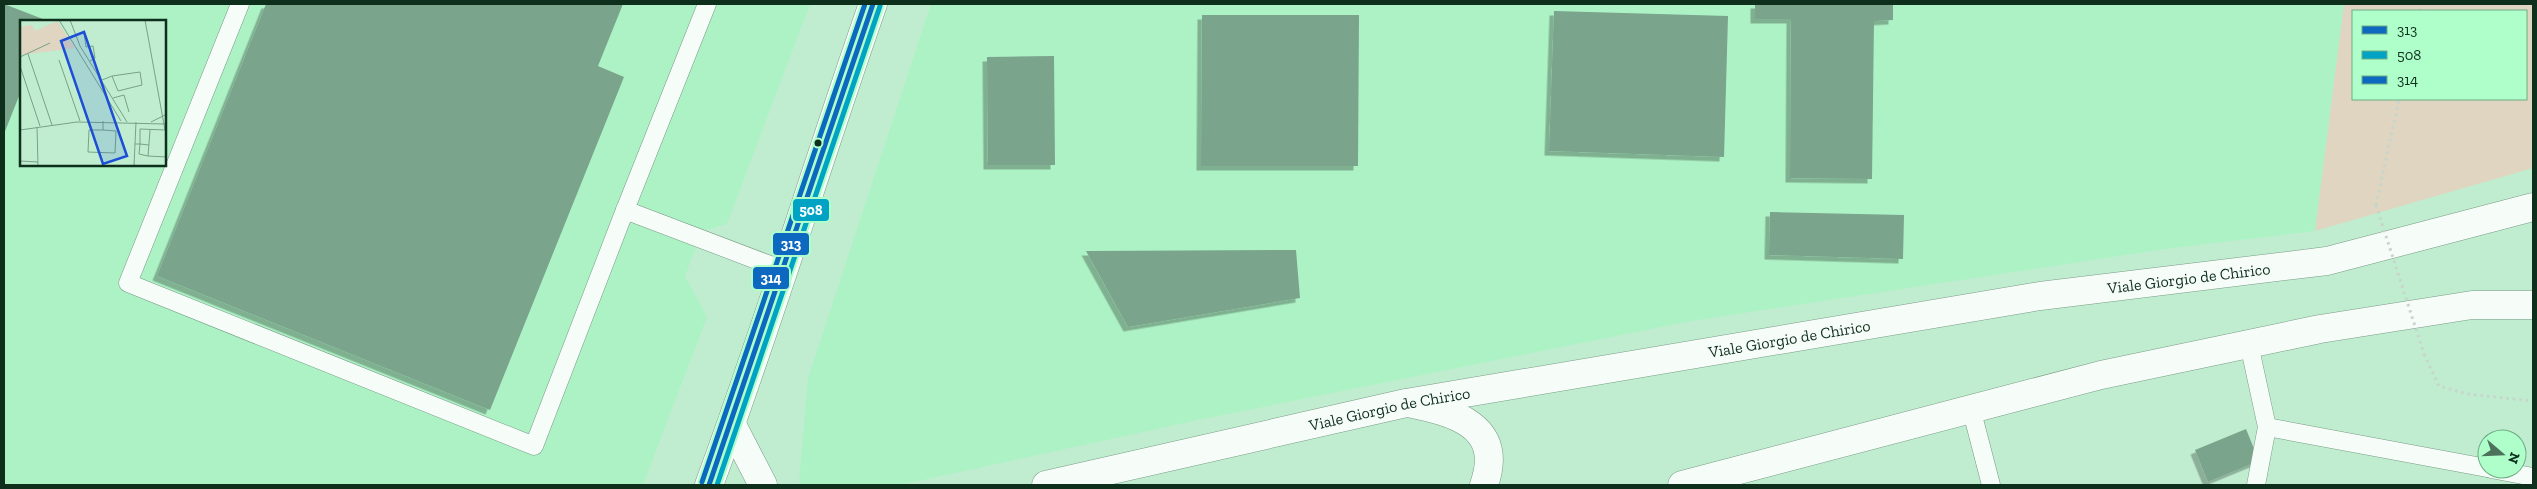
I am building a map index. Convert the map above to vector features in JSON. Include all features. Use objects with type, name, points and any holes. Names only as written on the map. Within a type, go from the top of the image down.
[{"type":"street","points":[[709,485],[732,425],[830,124],[873,4]]},
{"type":"street","name":"Viale Giorgio de Chirico","points":[[1046,485],[1406,403],[2040,296],[2327,261],[2533,207]]},
{"type":"street","points":[[1682,485],[2100,375],[2320,329],[2472,305],[2533,305]]},
{"type":"street","points":[[1406,403],[1443,410],[1469,422],[1486,448],[1488,472],[1484,485]]},
{"type":"street","points":[[732,425],[763,485]]},
{"type":"lane","points":[[240,4],[128,283],[534,446],[707,4]]},
{"type":"lane","points":[[625,210],[783,270]]},
{"type":"lane","points":[[2249,344],[2267,427],[2256,485]]},
{"type":"lane","points":[[1972,408],[1991,485]]},
{"type":"lane","points":[[2267,427],[2477,467]]},
{"type":"path","points":[[2399,100],[2376,205],[2424,354],[2439,386],[2466,394],[2533,401]]},
{"type":"shaded area","points":[[4,4],[810,4],[727,224],[702,231],[685,276],[707,317],[643,485],[4,485]]},
{"type":"shaded area","points":[[931,4],[2344,4],[2315,231],[2165,249],[1691,321],[1198,420],[900,485],[801,485],[799,481],[808,378]]},
{"type":"shaded area","points":[[2344,4],[2533,4],[2533,168],[2315,231]]},
{"type":"building","points":[[4,4],[45,20],[20,20],[20,94],[4,134]]},
{"type":"building","points":[[266,4],[623,4],[598,66],[624,77],[490,410],[157,276]]},
{"type":"building","points":[[1755,4],[1893,4],[1893,20],[1874,21],[1872,179],[1790,178],[1791,19],[1755,19]]},
{"type":"building","points":[[1554,11],[1728,16],[1724,157],[1549,151]]},
{"type":"building","points":[[1202,15],[1359,15],[1358,166],[1201,166]]},
{"type":"building","points":[[1054,56],[1055,165],[988,165],[987,57]]},
{"type":"building","points":[[1770,212],[1904,215],[1903,259],[1769,255]]},
{"type":"building","points":[[1296,250],[1300,298],[1128,327],[1086,251]]},
{"type":"building","points":[[2246,429],[2259,461],[2208,482],[2195,450]]},
{"type":"transit line","name":"314","points":[[702,482],[865,4]]},
{"type":"transit line","name":"313","points":[[709,485],[873,4]]},
{"type":"transit line","name":"508","points":[[717,485],[880,6]]}]
